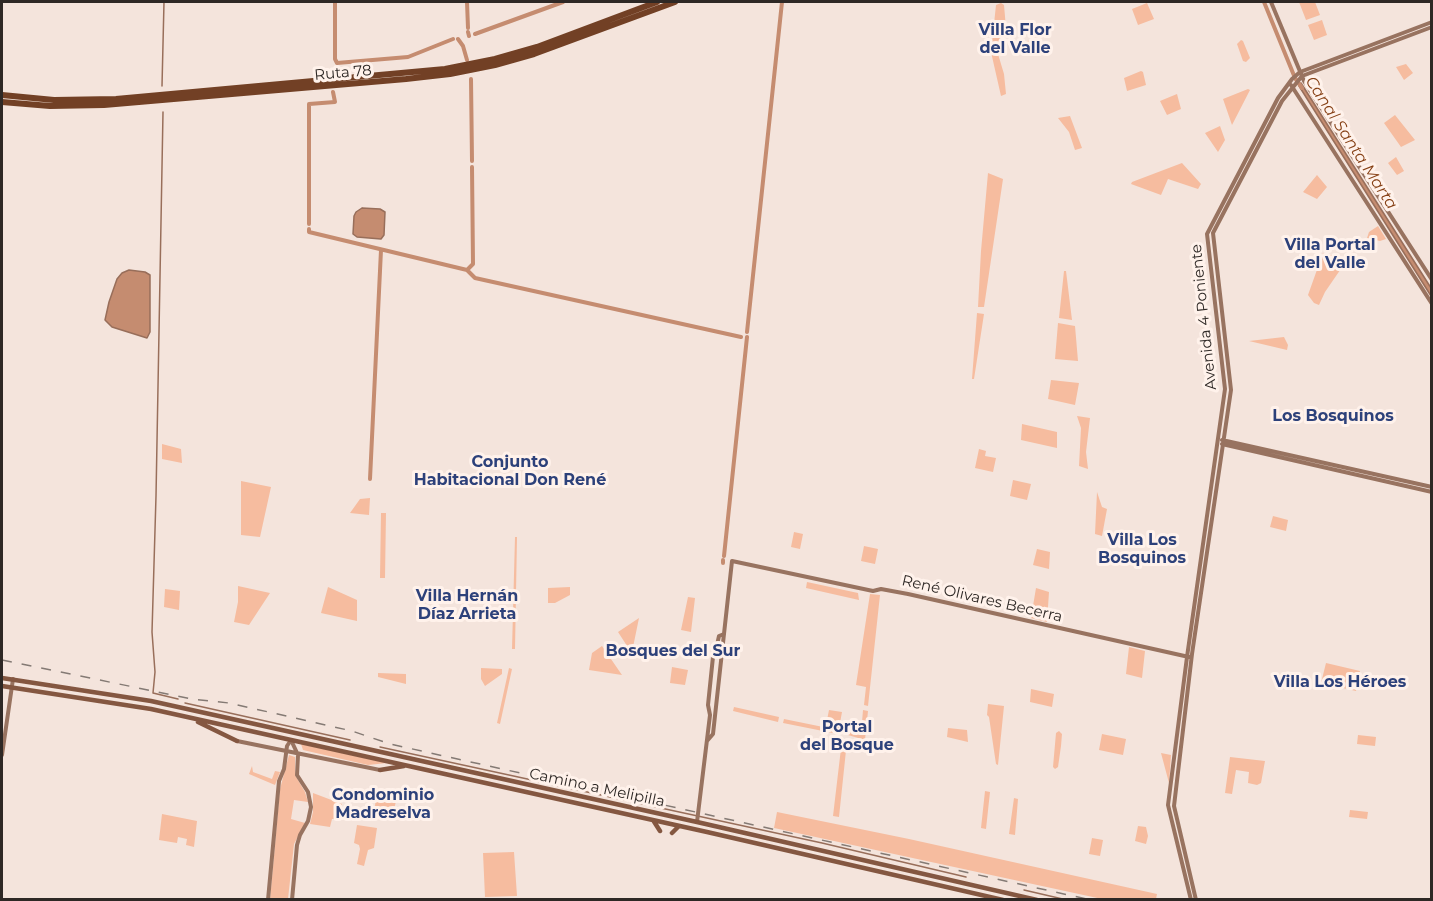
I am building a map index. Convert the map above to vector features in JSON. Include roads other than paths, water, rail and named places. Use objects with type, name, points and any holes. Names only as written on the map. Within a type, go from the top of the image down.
[{"type":"highway","name":"Ruta 78","points":[[2,96],[102,99],[434,70],[495,59],[531,49],[657,2]]},
{"type":"highway","name":"Ruta 78","points":[[2,102],[50,106],[98,106],[442,75],[495,65],[541,52],[675,2]]},
{"type":"main road","name":"Camino a Melipilla","points":[[2,678],[151,701],[505,780],[698,818],[1034,899]]},
{"type":"main road","name":"Camino a Melipilla","points":[[2,686],[151,709],[1003,900]]},
{"type":"main road","points":[[190,718],[237,741]]},
{"type":"main road","points":[[281,731],[291,740],[302,735]]},
{"type":"main road","points":[[380,770],[406,765]]},
{"type":"main road","points":[[390,775],[392,768]]},
{"type":"main road","points":[[504,787],[505,780]]},
{"type":"main road","points":[[513,790],[515,782]]},
{"type":"main road","points":[[653,820],[660,831]]},
{"type":"main road","points":[[672,833],[679,826]]},
{"type":"street","points":[[1271,2],[1300,75],[1431,280]]},
{"type":"street","name":"Avenida 4 Poniente","points":[[1191,900],[1168,807],[1231,384],[1212,235],[1292,83],[1300,75],[1431,22]]},
{"type":"street","name":"Avenida 4 Poniente","points":[[1300,75],[1431,27]]},
{"type":"street","points":[[1292,83],[1431,304]]},
{"type":"street","points":[[1221,442],[1431,487]]},
{"type":"street","points":[[1221,442],[1431,492]]},
{"type":"street","name":"René Olivares Becerra","points":[[724,634],[732,561],[873,591],[881,589],[1189,657]]},
{"type":"street","points":[[698,818],[710,714],[708,705],[714,647],[717,645],[719,636],[724,634]]},
{"type":"street","points":[[707,741],[713,734],[724,634]]},
{"type":"street","name":"Avenida 4 Poniente","points":[[1189,657],[1174,806],[1196,900]]},
{"type":"street","points":[[2,755],[13,679]]},
{"type":"street","points":[[268,900],[279,780],[284,770],[286,752],[291,740]]},
{"type":"street","points":[[291,740],[298,755],[297,775],[308,792],[311,811],[309,821],[297,842],[292,900]]},
{"type":"street","points":[[237,741],[380,770]]},
{"type":"waterway","points":[[162,86],[164,2]]},
{"type":"waterway","points":[[335,2],[335,59],[337,63],[408,57],[453,39]]},
{"type":"waterway","points":[[467,2],[468,28]]},
{"type":"waterway","points":[[475,34],[563,2]]},
{"type":"waterway","points":[[747,332],[782,2]]},
{"type":"waterway","name":"Canal Santa Marta","points":[[1264,2],[1295,78],[1302,88]]},
{"type":"waterway","points":[[468,32],[469,36]]},
{"type":"waterway","points":[[458,39],[463,46],[467,60]]},
{"type":"waterway","points":[[471,79],[472,161]]},
{"type":"waterway","points":[[309,224],[309,104],[335,102],[333,92]]},
{"type":"waterway","points":[[163,112],[152,632],[155,672],[153,693],[178,699]]},
{"type":"waterway","points":[[467,270],[473,264],[472,167]]},
{"type":"waterway","points":[[309,229],[309,232],[467,270],[475,278],[741,337]]},
{"type":"waterway","points":[[370,479],[381,250]]},
{"type":"waterway","points":[[724,556],[747,337]]},
{"type":"waterway","points":[[185,703],[350,740]]},
{"type":"waterway","points":[[380,747],[822,843],[966,877]]},
{"type":"waterway","points":[[1024,890],[1067,900]]},
{"type":"railway","points":[[2,660],[192,699],[229,703],[352,731],[390,744],[1091,900]]},
{"type":"district","name":"Villa Flor del Valle","points":[[1015,39]]},
{"type":"district","name":"Villa Portal del Valle","points":[[1330,254]]},
{"type":"district","name":"Los Bosquinos","points":[[1333,416]]},
{"type":"district","name":"Conjunto Habitacional Don René","points":[[510,471]]},
{"type":"district","name":"Villa Los Bosquinos","points":[[1142,549]]},
{"type":"district","name":"Villa Hernán Díaz Arrieta","points":[[467,605]]},
{"type":"district","name":"Bosques del Sur","points":[[673,651]]},
{"type":"district","name":"Villa Los Héroes","points":[[1340,682]]},
{"type":"district","name":"Portal del Bosque","points":[[847,736]]},
{"type":"district","name":"Condominio Madreselva","points":[[383,804]]}]
